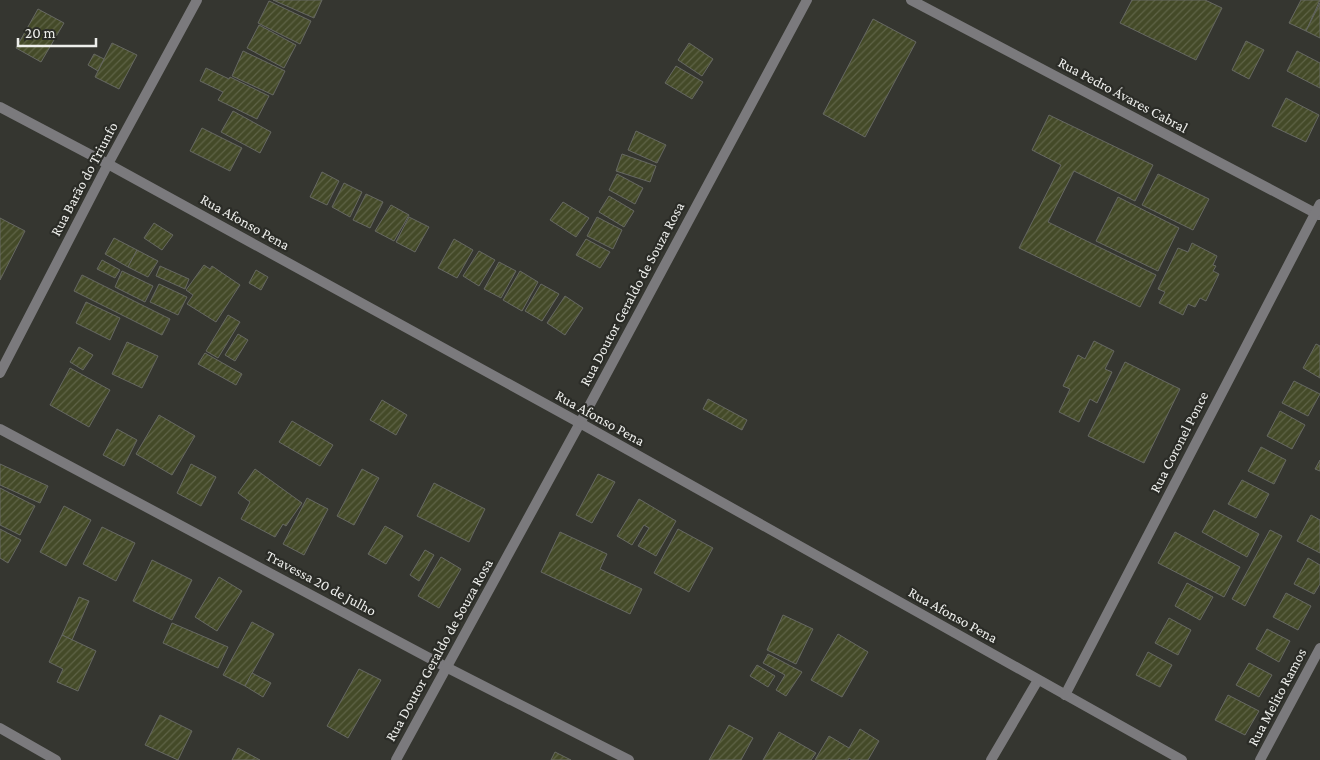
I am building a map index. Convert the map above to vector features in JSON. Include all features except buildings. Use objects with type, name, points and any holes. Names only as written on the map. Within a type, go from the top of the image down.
[{"type":"street","name":"Rua Barão do Triunfo","points":[[0,373],[108,164],[197,0]]},
{"type":"street","name":"Rua Doutor Geraldo de Souza Rosa","points":[[396,760],[580,423],[807,0]]},
{"type":"street","name":"Rua Pedro Ávares Cabral","points":[[912,0],[1318,211]]},
{"type":"street","name":"Rua Afonso Pena","points":[[0,107],[108,164],[580,423],[1182,760]]},
{"type":"street","name":"Rua Coronel Ponce","points":[[1065,694],[1318,211]]},
{"type":"street","name":"Travessa 20 de Julho","points":[[0,429],[446,667],[629,760]]},
{"type":"street","name":"Rua Melito Ramos","points":[[1260,760],[1320,648]]},
{"type":"street","points":[[991,760],[1038,680]]},
{"type":"street","points":[[0,728],[56,760]]}]
